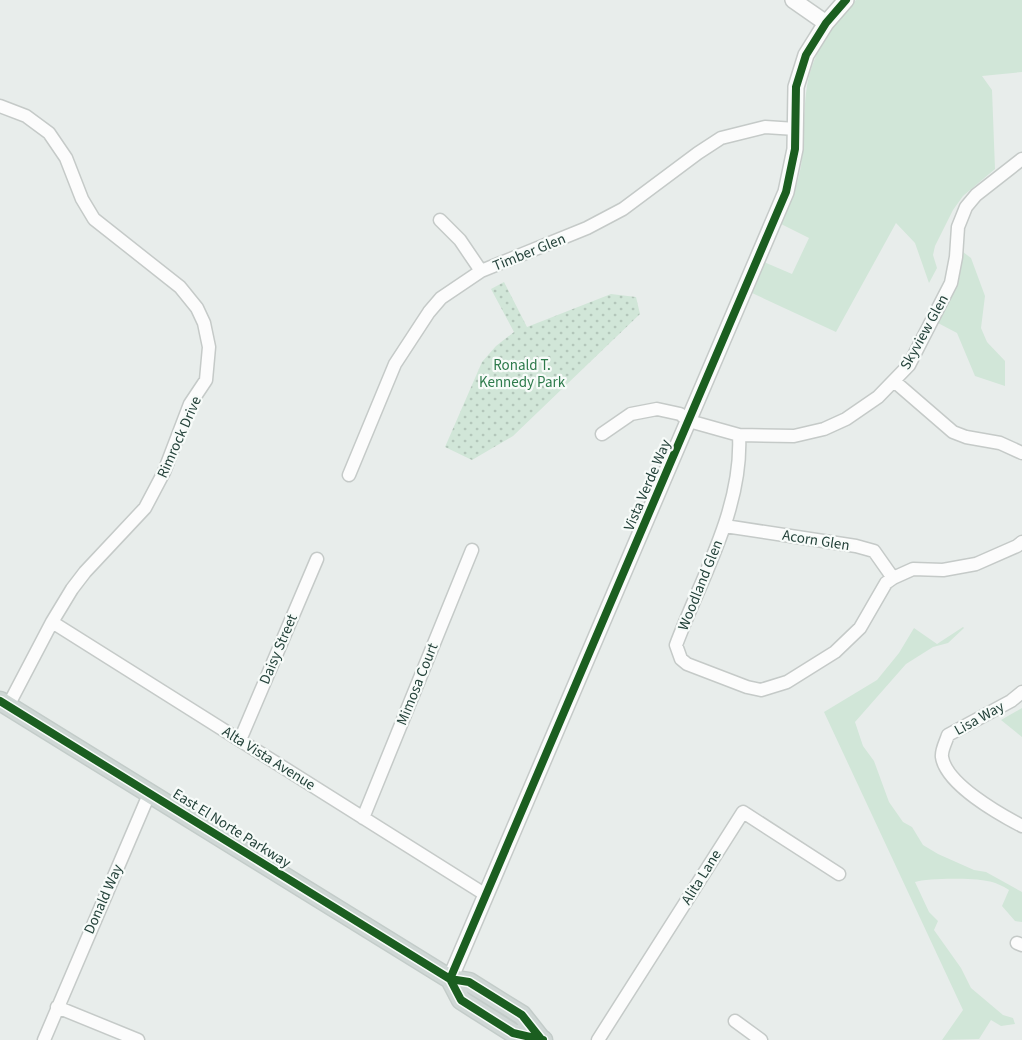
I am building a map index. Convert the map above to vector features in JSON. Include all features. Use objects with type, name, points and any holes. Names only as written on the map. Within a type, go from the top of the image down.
[{"type":"main road","name":"East El Norte Parkway","points":[[4,703],[450,979],[470,982],[522,1015],[542,1039]]},
{"type":"street","points":[[793,0],[826,23]]},
{"type":"street","name":"Vista Verde Way","points":[[450,979],[786,192],[795,149],[796,87],[806,55],[826,23],[846,0]]},
{"type":"street","name":"Rimrock Drive","points":[[0,106],[26,116],[49,133],[66,158],[82,200],[94,219],[180,287],[197,308],[204,323],[209,347],[206,380],[190,404],[164,472],[145,508],[85,572],[4,703]]},
{"type":"street","name":"Timber Glen","points":[[349,475],[394,364],[423,320],[441,298],[481,272],[587,228],[623,209],[721,138],[765,127],[796,129]]},
{"type":"street","name":"Skyview Glen","points":[[602,434],[631,414],[657,409],[680,414],[689,420],[739,435],[794,436],[824,429],[846,419],[878,397],[909,364],[951,282],[957,256],[958,227],[966,207],[976,195],[1022,159]]},
{"type":"street","points":[[440,220],[460,240],[481,272]]},
{"type":"street","points":[[894,381],[952,432],[966,437],[1000,442],[1022,453]]},
{"type":"street","name":"Woodland Glen","points":[[739,435],[740,455],[725,526],[676,645],[681,659],[687,664],[747,687],[761,690],[787,682],[835,652],[860,628],[886,583],[893,578]]},
{"type":"street","name":"Acorn Glen","points":[[725,526],[856,546],[874,551],[893,578]]},
{"type":"street","points":[[893,578],[913,569],[943,570],[976,564],[1022,542]]},
{"type":"street","name":"Mimosa Court","points":[[363,818],[472,550]]},
{"type":"street","name":"Daisy Street","points":[[240,740],[317,559]]},
{"type":"street","name":"Alta Vista Avenue","points":[[52,622],[486,895]]},
{"type":"street","name":"Lisa Way","points":[[1022,692],[948,735],[942,756],[947,772],[978,799],[1022,826]]},
{"type":"street","name":"Donald Way","points":[[44,1040],[150,792]]},
{"type":"street","name":"Alita Lane","points":[[598,1040],[743,812],[839,874]]},
{"type":"street","points":[[57,1007],[138,1040]]},
{"type":"street","points":[[735,1021],[761,1040]]},
{"type":"green space","points":[[856,0],[1022,0],[1022,72],[982,76],[992,90],[995,169],[963,196],[953,210],[935,246],[933,255],[937,268],[929,283],[915,243],[896,223],[836,332],[752,293],[764,262],[792,274],[809,238],[781,224],[794,193],[801,168],[807,86],[814,62],[825,39]]},
{"type":"green space","points":[[963,252],[971,258],[985,296],[981,328],[987,342],[1005,361],[1005,386],[975,376],[957,333],[938,323],[957,280]]},
{"type":"green space","name":"Ronald T. Kennedy Park","points":[[504,282],[527,327],[611,294],[636,297],[640,314],[513,436],[472,460],[445,447],[482,362],[496,346],[514,332],[491,289]]},
{"type":"green space","points":[[963,627],[948,643],[933,647],[906,664],[855,722],[863,746],[874,761],[889,802],[903,822],[912,827],[923,845],[974,870],[986,872],[1022,892],[1022,922],[1015,921],[1002,906],[1009,890],[996,883],[961,879],[915,882],[929,912],[938,921],[934,930],[961,968],[971,988],[1003,1015],[1013,1018],[1015,1024],[1001,1026],[991,1020],[979,1039],[942,1040],[963,1010],[824,712],[877,680],[899,653],[914,628],[937,644]]},
{"type":"green space","points":[[1022,708],[1022,737],[1001,720]]},
{"type":"cycle path","points":[[450,979],[786,192],[795,149],[796,87],[806,55],[826,23],[846,0]]},
{"type":"cycle path","points":[[0,701],[450,979],[469,982],[522,1015],[541,1039]]},
{"type":"cycle path","points":[[450,979],[461,1000],[513,1033],[543,1040]]}]
